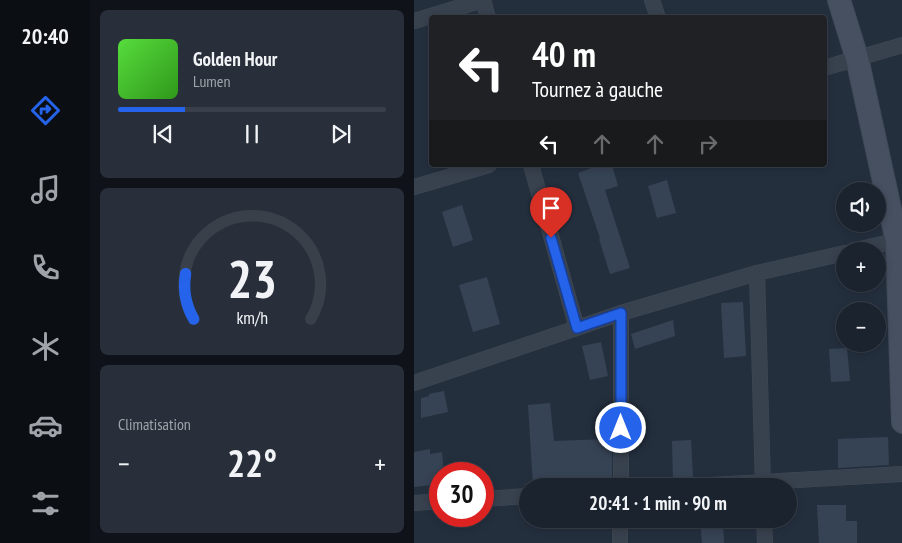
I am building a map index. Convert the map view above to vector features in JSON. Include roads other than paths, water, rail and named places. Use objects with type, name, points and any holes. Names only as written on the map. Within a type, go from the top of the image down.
[{"type":"main road","points":[[839,0],[857,58],[900,240],[902,422]]},
{"type":"street","points":[[434,15],[483,0],[487,15]]},
{"type":"street","points":[[652,0],[657,15]]},
{"type":"street","points":[[414,21],[429,16]]},
{"type":"street","points":[[827,67],[902,45]]},
{"type":"street","points":[[414,187],[482,167]]},
{"type":"street","points":[[531,167],[577,328]]},
{"type":"street","points":[[886,243],[900,240]]},
{"type":"street","points":[[414,383],[621,313],[757,274],[836,255]]},
{"type":"street","points":[[757,274],[763,478]]},
{"type":"street","points":[[621,313],[621,478]]},
{"type":"street","points":[[797,482],[902,474]]},
{"type":"street","points":[[494,498],[519,497]]},
{"type":"street","points":[[414,503],[429,502]]},
{"type":"street","points":[[620,528],[620,543]]},
{"type":"street","points":[[764,528],[765,543]]}]
